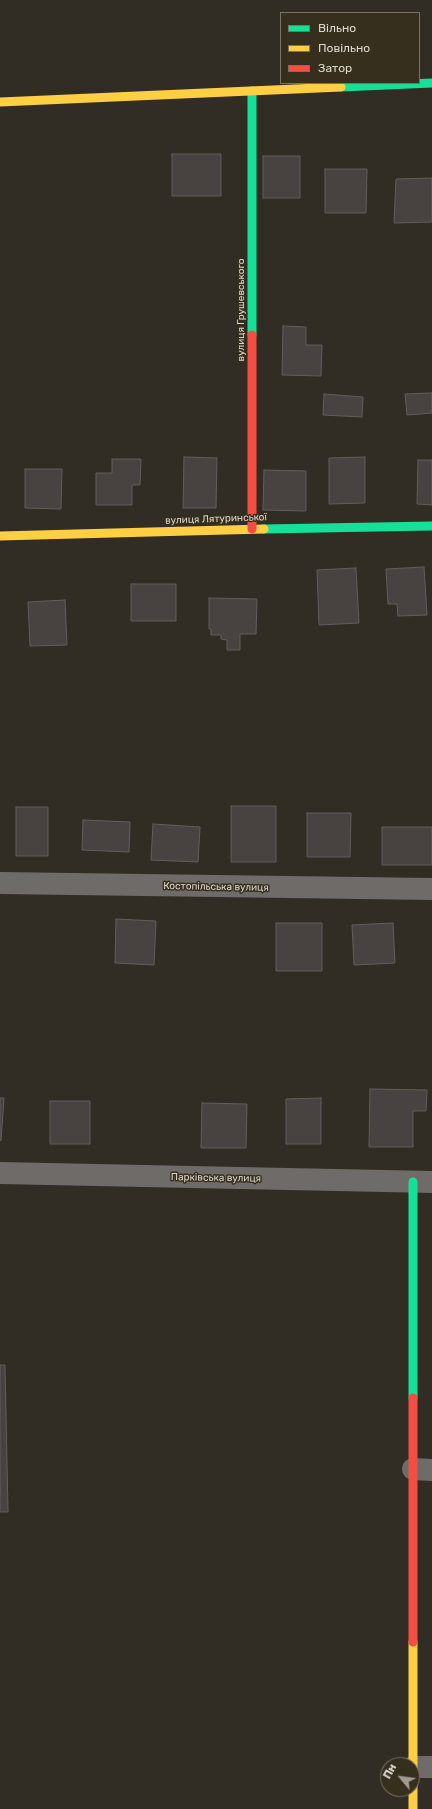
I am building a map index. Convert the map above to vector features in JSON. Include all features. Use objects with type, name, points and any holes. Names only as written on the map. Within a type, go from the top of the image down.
[{"type":"street","points":[[420,84],[432,83]]},
{"type":"street","points":[[0,102],[410,84]]},
{"type":"street","name":"вулиця Грушевського","points":[[252,91],[252,529]]},
{"type":"street","name":"вулиця Лятуринської","points":[[0,536],[432,526]]},
{"type":"street","name":"Костопільська вулиця","points":[[0,883],[432,889]]},
{"type":"street","name":"Парківська вулиця","points":[[0,1173],[422,1182]]},
{"type":"street","points":[[412,1809],[422,1767],[422,1182]]},
{"type":"building","points":[[172,154],[221,154],[221,196],[172,196]]},
{"type":"building","points":[[263,156],[300,156],[300,198],[263,198]]},
{"type":"building","points":[[325,169],[367,169],[366,213],[325,213]]},
{"type":"building","points":[[432,178],[432,222],[394,223],[396,179]]},
{"type":"building","points":[[283,326],[306,327],[306,345],[322,345],[321,376],[282,375]]},
{"type":"building","points":[[432,393],[432,413],[407,415],[405,394]]},
{"type":"building","points":[[324,394],[363,397],[362,417],[323,415]]},
{"type":"building","points":[[184,457],[217,458],[216,508],[183,508]]},
{"type":"building","points":[[365,457],[365,503],[329,504],[329,458]]},
{"type":"building","points":[[112,459],[141,459],[140,485],[132,485],[132,505],[96,505],[96,473],[112,473]]},
{"type":"building","points":[[418,460],[432,460],[432,505],[417,504]]},
{"type":"building","points":[[25,469],[62,469],[61,509],[25,508]]},
{"type":"building","points":[[264,470],[306,471],[306,511],[263,510]]},
{"type":"building","points":[[424,567],[427,615],[398,616],[397,604],[388,604],[386,569]]},
{"type":"building","points":[[356,568],[359,623],[319,625],[317,570]]},
{"type":"building","points":[[131,584],[176,584],[176,621],[131,621]]},
{"type":"building","points":[[209,598],[257,599],[256,634],[240,634],[240,650],[227,650],[227,640],[221,639],[221,635],[211,635],[211,629],[209,629]]},
{"type":"building","points":[[65,600],[67,645],[30,646],[28,602]]},
{"type":"building","points":[[231,806],[276,806],[276,862],[231,862]]},
{"type":"building","points":[[16,807],[48,807],[48,856],[16,856]]},
{"type":"building","points":[[307,813],[351,813],[350,857],[307,857]]},
{"type":"building","points":[[83,820],[130,822],[129,852],[82,850]]},
{"type":"building","points":[[153,824],[200,827],[198,862],[151,860]]},
{"type":"building","points":[[382,827],[432,827],[432,865],[382,865]]},
{"type":"building","points":[[116,919],[156,921],[154,965],[115,963]]},
{"type":"building","points":[[276,923],[322,923],[322,971],[276,971]]},
{"type":"building","points":[[393,923],[395,963],[354,965],[352,925]]},
{"type":"building","points":[[370,1089],[427,1090],[426,1111],[413,1111],[413,1147],[369,1147]]},
{"type":"building","points":[[0,1098],[4,1098],[1,1141],[0,1140]]},
{"type":"building","points":[[321,1098],[321,1144],[286,1144],[286,1099]]},
{"type":"building","points":[[50,1101],[90,1101],[90,1144],[50,1144]]},
{"type":"building","points":[[202,1103],[247,1104],[246,1148],[201,1148]]},
{"type":"building","points":[[0,1365],[5,1365],[8,1512],[0,1512]]},
{"type":"traffic: fast","points":[[420,84],[432,83]]},
{"type":"traffic: fast","points":[[341,87],[409,84]]},
{"type":"traffic: fast","points":[[252,91],[252,335]]},
{"type":"traffic: fast","points":[[264,529],[432,526]]},
{"type":"traffic: fast","points":[[413,1182],[413,1398]]},
{"type":"traffic: slow","points":[[0,102],[341,87]]},
{"type":"traffic: slow","points":[[0,536],[264,529]]},
{"type":"traffic: slow","points":[[413,1642],[413,1809]]},
{"type":"traffic: jam","points":[[252,335],[252,529]]},
{"type":"traffic: jam","points":[[413,1398],[413,1642]]}]
